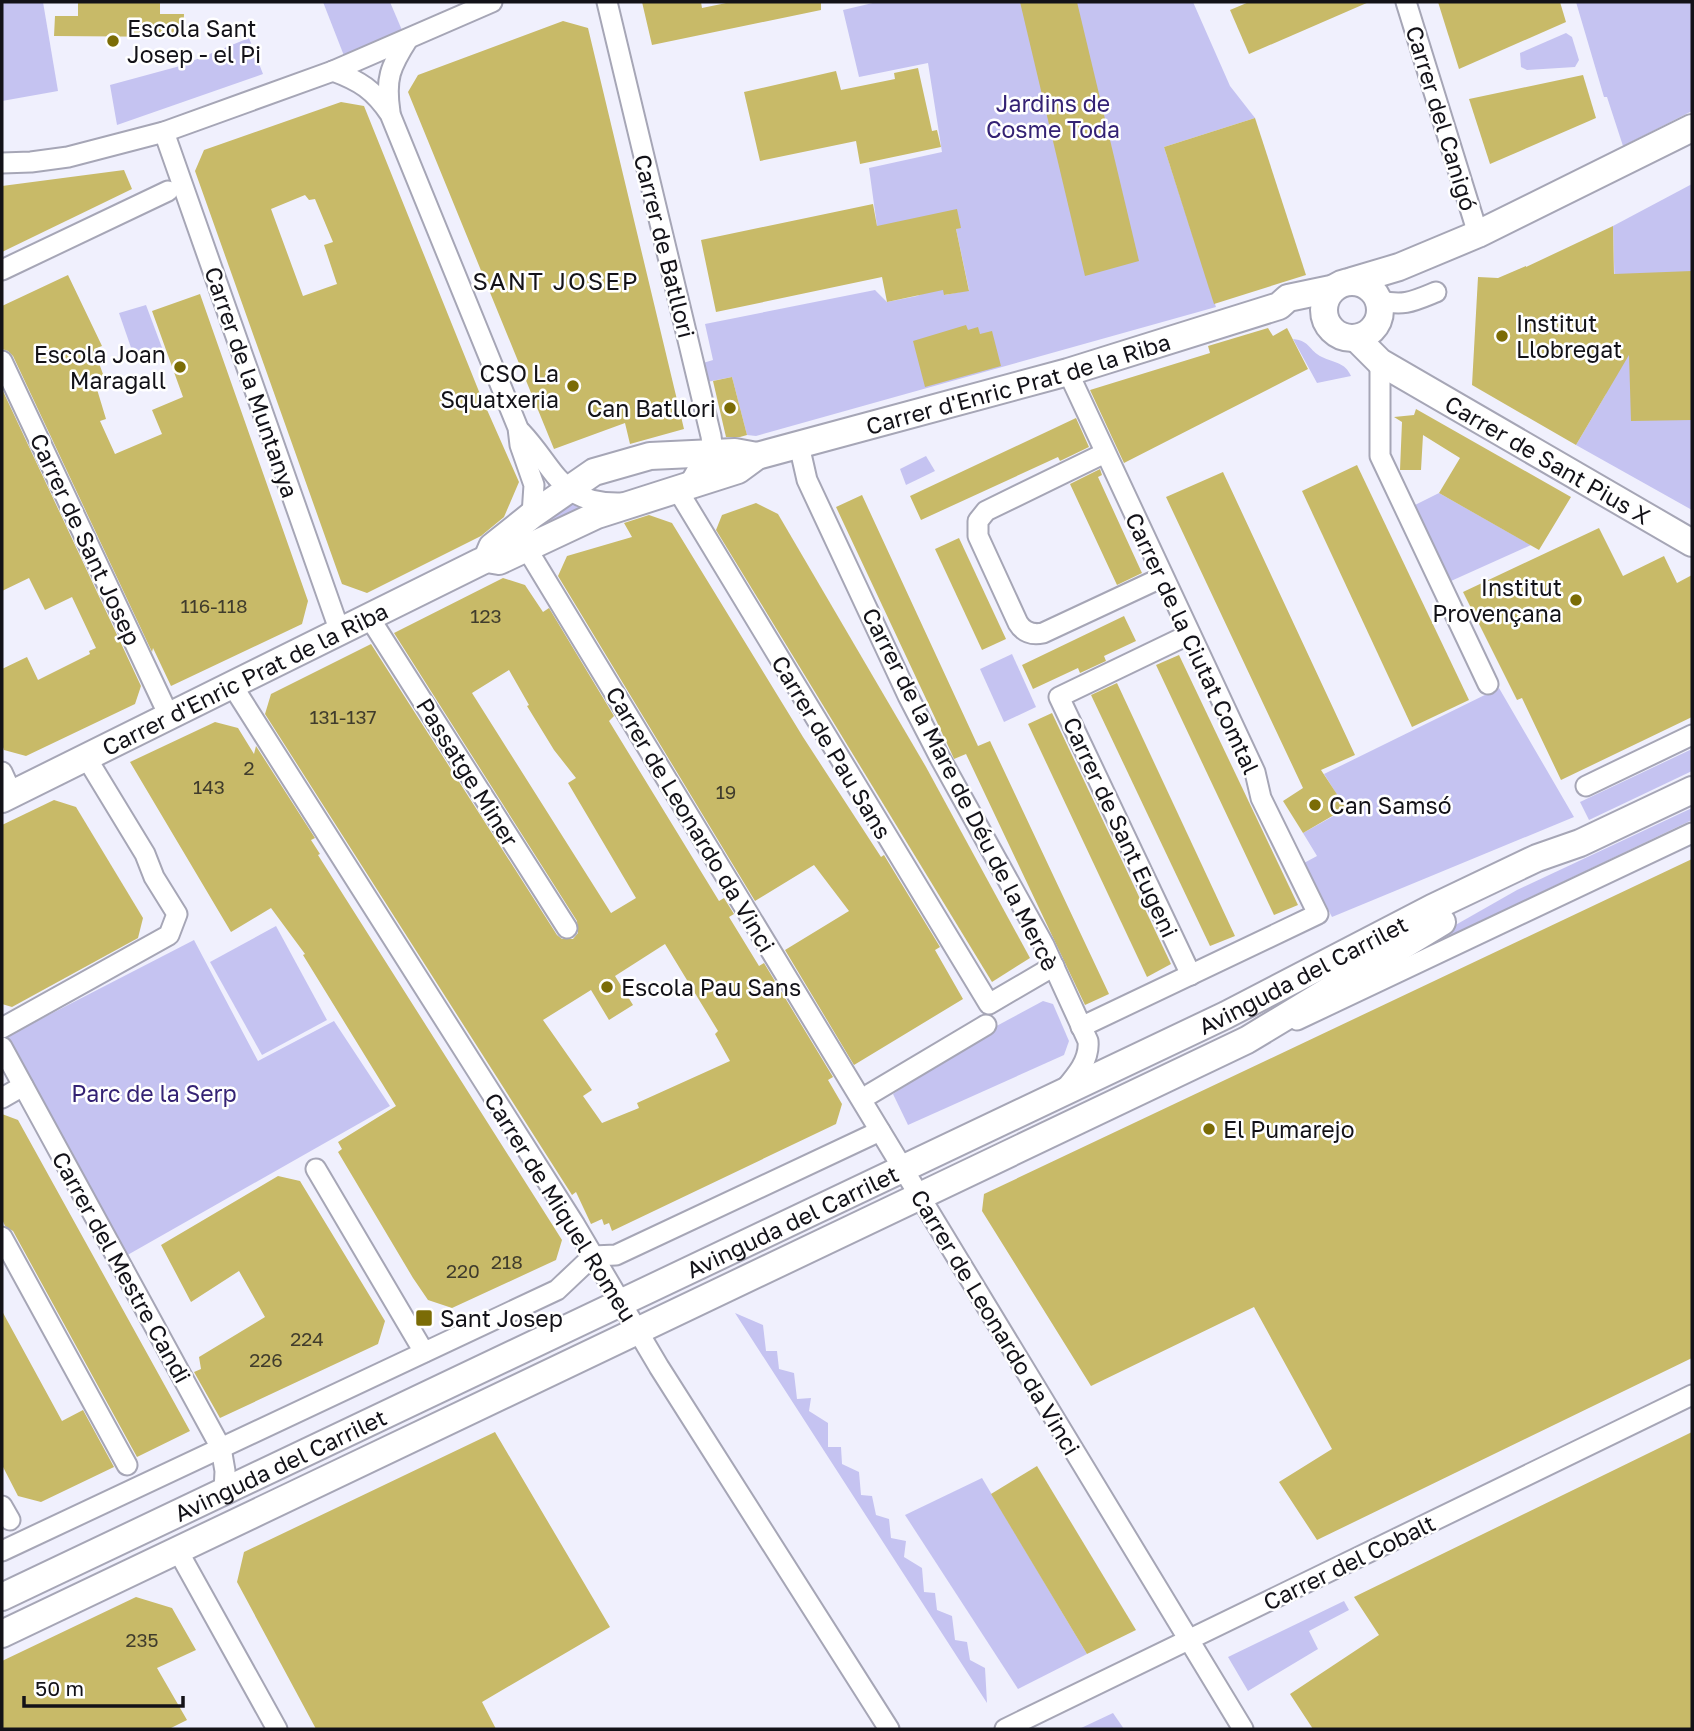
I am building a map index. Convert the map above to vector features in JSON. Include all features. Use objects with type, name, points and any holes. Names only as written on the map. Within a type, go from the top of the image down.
[{"type":"main road","name":"Carrer d'Enric Prat de la Riba","points":[[490,553],[499,561],[597,515],[738,470],[757,456],[1068,372],[1279,306],[1288,298],[1399,267],[1478,234],[1692,128]]},
{"type":"main road","name":"Carrer d'Enric Prat de la Riba","points":[[1378,298],[1389,277],[1399,267]]},
{"type":"main road","points":[[1279,306],[1311,313],[1334,333],[1345,338],[1365,334],[1381,310],[1378,298],[1363,284],[1342,285],[1325,299],[1323,310],[1326,324]]},
{"type":"main road","name":"Carrer de Sant Pius X","points":[[1365,334],[1391,368],[1692,543]]},
{"type":"main road","name":"Carrer d'Enric Prat de la Riba","points":[[5,788],[86,757],[340,632],[490,553],[532,515],[594,472],[650,456],[735,452],[757,456]]},
{"type":"main road","name":"Avinguda del Carrilet","points":[[2,1597],[1226,1015],[1536,858],[1580,842],[1692,790]]},
{"type":"main road","name":"Avinguda del Carrilet","points":[[2,1634],[1247,1040],[1434,926],[1541,868],[1580,842]]},
{"type":"street","points":[[2,163],[68,157],[164,132],[333,71],[492,2]]},
{"type":"street","name":"Carrer de Batllori","points":[[607,2],[711,436],[712,444],[706,455],[682,488]]},
{"type":"street","name":"Carrer del Canigó","points":[[1406,2],[1478,234]]},
{"type":"street","points":[[390,114],[388,75],[392,63],[408,38]]},
{"type":"street","points":[[333,71],[367,87],[378,96],[390,114],[518,428],[568,491],[611,504],[636,503]]},
{"type":"street","name":"Carrer de la Muntanya","points":[[164,132],[340,632]]},
{"type":"street","points":[[2,270],[168,191]]},
{"type":"street","points":[[1378,298],[1395,305],[1405,304],[1436,292]]},
{"type":"street","name":"Carrer de Sant Josep","points":[[2,361],[169,716]]},
{"type":"street","points":[[1391,368],[1380,456],[1489,684]]},
{"type":"street","name":"Carrer de la Ciutat Comtal","points":[[1068,372],[1255,772],[1261,797],[1318,914]]},
{"type":"street","points":[[518,428],[520,445],[534,485],[532,515]]},
{"type":"street","name":"Carrer de la Mare de Déu de la Mercè","points":[[799,445],[807,480],[908,696],[1054,966],[1082,1027],[1089,1049],[1077,1075],[1063,1091]]},
{"type":"street","points":[[1105,453],[986,511],[978,521],[978,536],[1018,623],[1024,631],[1044,633],[1163,577]]},
{"type":"street","name":"Carrer de Pau Sans","points":[[682,488],[989,1004],[1054,966]]},
{"type":"street","name":"Carrer de Leonardo da Vinci","points":[[527,549],[1243,1729]]},
{"type":"street","name":"Passatge Miner","points":[[369,617],[567,928]]},
{"type":"street","name":"Carrer de Sant Eugeni","points":[[1190,634],[1059,697],[1191,975]]},
{"type":"street","name":"Carrer de Miquel Romeu","points":[[232,685],[889,1729]]},
{"type":"street","points":[[1586,786],[1692,735]]},
{"type":"street","points":[[2,1028],[169,935],[177,915],[154,877],[145,854],[86,757]]},
{"type":"street","name":"Avinguda del Carrilet","points":[[1247,1040],[1320,1011],[1692,833]]},
{"type":"street","name":"Avinguda del Carrilet","points":[[1082,1027],[1318,914]]},
{"type":"street","points":[[870,1094],[986,1026]]},
{"type":"street","name":"Carrer del Mestre Candi","points":[[2,1047],[221,1448],[225,1471],[224,1491]]},
{"type":"street","points":[[2,1098],[23,1086]]},
{"type":"street","name":"Avinguda del Carrilet","points":[[2,1551],[556,1290],[593,1256],[616,1255],[880,1131]]},
{"type":"street","points":[[316,1169],[424,1352]]},
{"type":"street","points":[[2,1237],[127,1465]]},
{"type":"street","name":"Carrer del Cobalt","points":[[1006,1729],[1692,1395]]},
{"type":"street","points":[[178,1550],[277,1729]]},
{"type":"green space","points":[[2,2],[43,2],[58,91],[2,101]]},
{"type":"green space","points":[[323,2],[390,2],[407,42],[348,66]]},
{"type":"green space","name":"Jardins de Cosme Toda","points":[[877,2],[1193,2],[1230,86],[1255,118],[1164,147],[1216,307],[756,436],[747,435],[732,377],[707,382],[703,363],[713,360],[705,324],[875,290],[887,302],[917,296],[942,285],[945,295],[969,290],[956,229],[877,226],[869,168],[942,152],[928,63],[859,77],[843,10]]},
{"type":"green space","points":[[1576,2],[1692,2],[1692,111],[1623,146],[1607,97],[1604,97]]},
{"type":"green space","points":[[1566,33],[1572,37],[1579,60],[1575,67],[1527,70],[1521,67],[1520,53]]},
{"type":"green space","points":[[249,38],[263,74],[117,125],[110,85],[180,66]]},
{"type":"green space","points":[[1692,184],[1692,510],[1576,445],[1606,394],[1601,389],[1616,332],[1613,226]]},
{"type":"green space","points":[[146,305],[164,353],[136,362],[119,313]]},
{"type":"green space","points":[[1293,339],[1303,342],[1322,357],[1342,365],[1351,376],[1317,383]]},
{"type":"green space","points":[[926,456],[935,471],[906,485],[900,469]]},
{"type":"green space","points":[[1439,493],[1531,545],[1451,581],[1415,505]]},
{"type":"green space","points":[[573,501],[589,507],[526,540],[543,518]]},
{"type":"green space","points":[[1012,654],[1036,707],[1004,722],[980,669]]},
{"type":"green space","points":[[1499,688],[1574,817],[1332,917],[1304,863],[1317,856],[1303,833],[1346,809],[1324,774]]},
{"type":"green space","points":[[1692,749],[1692,771],[1589,820],[1580,802]]},
{"type":"green space","points":[[1692,808],[1692,820],[1402,959],[1401,956],[1517,890]]},
{"type":"green space","points":[[276,926],[327,1020],[262,1055],[210,962]]},
{"type":"green space","name":"Parc de la Serp","points":[[194,940],[258,1061],[334,1021],[390,1106],[124,1257],[2,1039]]},
{"type":"green space","points":[[1043,1001],[1053,1004],[1069,1041],[1064,1055],[908,1125],[893,1094],[991,1029]]},
{"type":"green space","points":[[735,1313],[763,1325],[766,1351],[777,1351],[779,1369],[794,1373],[797,1399],[811,1398],[809,1411],[828,1423],[828,1447],[841,1447],[842,1464],[859,1472],[861,1495],[872,1496],[876,1515],[889,1519],[891,1538],[906,1541],[904,1557],[922,1568],[924,1592],[935,1593],[937,1610],[952,1616],[955,1640],[967,1642],[970,1660],[985,1668],[987,1703]]},
{"type":"green space","points":[[982,1478],[1087,1654],[1018,1689],[905,1515]]},
{"type":"green space","points":[[1344,1601],[1349,1610],[1309,1631],[1318,1649],[1248,1691],[1228,1657]]},
{"type":"green space","points":[[1113,1713],[1124,1729],[1079,1729]]},
{"type":"building","points":[[78,2],[160,2],[160,14],[184,14],[183,37],[54,36],[55,16],[78,16]]},
{"type":"building","points":[[642,2],[701,2],[702,8],[731,2],[821,2],[821,10],[652,45]]},
{"type":"building","points":[[1020,2],[1077,2],[1139,261],[1085,276]]},
{"type":"building","points":[[1249,2],[1369,2],[1249,54],[1230,10]]},
{"type":"building","points":[[1438,2],[1560,2],[1566,22],[1459,69]]},
{"type":"building","points":[[563,21],[588,28],[684,429],[630,444],[625,423],[554,449],[408,92],[418,75]]},
{"type":"building","points":[[918,68],[932,131],[937,130],[941,147],[860,164],[856,141],[760,161],[744,92],[836,71],[841,90],[895,79],[894,73]]},
{"type":"building","points":[[1583,75],[1596,118],[1490,164],[1469,99]]},
{"type":"building","points":[[341,102],[364,106],[480,394],[519,482],[504,517],[481,536],[367,593],[342,584],[195,171],[204,150]],"holes":[[[305,195],[309,200],[315,199],[333,242],[324,245],[337,284],[303,296],[271,209]]]},
{"type":"building","points":[[1255,118],[1306,275],[1214,304],[1164,147]]},
{"type":"building","points":[[124,170],[132,189],[2,252],[2,186]]},
{"type":"building","points":[[873,204],[877,226],[957,209],[961,228],[956,229],[969,291],[944,295],[943,290],[887,302],[882,277],[716,312],[701,240]]},
{"type":"building","name":"Institut Llobregat","points":[[1613,226],[1614,274],[1692,271],[1692,420],[1631,421],[1629,355],[1576,445],[1472,385],[1478,277],[1498,278]]},
{"type":"building","points":[[68,275],[102,346],[94,349],[104,377],[99,379],[101,384],[96,386],[106,419],[100,421],[115,454],[162,434],[152,410],[183,397],[152,311],[200,294],[308,601],[302,624],[171,686],[153,648],[152,652],[13,356],[2,349],[2,306]]},
{"type":"building","points":[[966,325],[968,330],[978,327],[980,334],[992,331],[1001,366],[925,387],[913,341]]},
{"type":"building","points":[[1268,328],[1273,336],[1287,328],[1308,369],[1124,463],[1090,390],[1210,353],[1208,346]]},
{"type":"building","name":"Can Batllori","points":[[732,377],[747,435],[740,437],[726,437],[713,381]]},
{"type":"building","points":[[2,389],[141,686],[135,704],[26,756],[4,750],[2,744],[2,669],[27,657],[38,680],[90,654],[89,651],[96,648],[72,597],[45,610],[29,578],[2,591]]},
{"type":"building","points":[[1416,409],[1571,497],[1539,550],[1439,493],[1460,458],[1423,435],[1421,470],[1400,470],[1402,422],[1394,417],[1414,415]]},
{"type":"building","points":[[1076,418],[1089,447],[1060,461],[1058,457],[921,520],[910,496]]},
{"type":"building","points":[[1357,465],[1469,700],[1412,727],[1302,491]]},
{"type":"building","points":[[1100,469],[1102,475],[1098,477],[1142,573],[1117,585],[1070,484]]},
{"type":"building","points":[[1223,472],[1355,755],[1321,770],[1346,808],[1303,833],[1283,801],[1303,788],[1166,497]]},
{"type":"building","points":[[862,495],[978,746],[990,741],[1109,994],[1085,1005],[966,754],[954,759],[836,507]]},
{"type":"building","points":[[756,503],[778,514],[926,767],[1030,958],[992,982],[716,530],[722,515]]},
{"type":"building","points":[[649,515],[672,523],[803,737],[881,857],[884,855],[940,947],[935,950],[963,999],[854,1065],[785,950],[849,911],[814,865],[755,901],[558,576],[567,556],[632,537],[624,523]]},
{"type":"building","points":[[1599,528],[1623,576],[1664,556],[1677,583],[1692,575],[1692,717],[1561,780],[1522,698],[1517,700],[1463,592]]},
{"type":"building","points":[[959,538],[1006,639],[982,650],[935,549]]},
{"type":"building","points":[[503,578],[525,585],[543,612],[549,608],[614,716],[609,721],[719,901],[724,898],[734,914],[729,917],[759,966],[764,963],[833,1077],[828,1080],[842,1104],[836,1124],[612,1231],[609,1223],[604,1225],[602,1219],[591,1224],[576,1192],[572,1195],[265,714],[271,694],[371,644],[557,935],[562,939],[573,939],[578,933],[577,921],[394,633]],"holes":[[[509,670],[554,750],[576,778],[568,783],[636,898],[611,913],[472,693]],[[665,944],[718,1031],[715,1034],[730,1061],[637,1103],[639,1108],[602,1123],[583,1096],[592,1090],[543,1020],[591,990],[609,1020],[633,1005],[615,976]]]},
{"type":"building","points":[[1124,616],[1136,641],[1104,656],[1106,661],[1080,673],[1078,668],[1033,689],[1022,665]]},
{"type":"building","points":[[1179,655],[1298,905],[1274,915],[1156,665]]},
{"type":"building","points":[[1117,683],[1235,936],[1210,946],[1091,695]]},
{"type":"building","points":[[1052,713],[1171,964],[1147,977],[1028,724]]},
{"type":"building","points":[[215,722],[238,728],[254,754],[256,746],[315,838],[311,840],[320,854],[318,855],[562,1240],[556,1260],[452,1308],[428,1300],[413,1278],[338,1152],[342,1149],[338,1142],[396,1106],[303,955],[305,954],[271,908],[231,932],[130,762]]},
{"type":"building","points":[[54,800],[76,807],[143,918],[138,938],[12,1007],[2,1004],[2,825]]},
{"type":"building","points":[[1692,859],[1692,1358],[1317,1540],[1279,1482],[1332,1449],[1254,1307],[1091,1386],[982,1211],[984,1194]]},
{"type":"building","points":[[2,1114],[18,1120],[190,1431],[137,1457],[13,1231],[5,1226],[2,1219]]},
{"type":"building","points":[[278,1176],[300,1181],[385,1321],[378,1344],[220,1418],[194,1372],[201,1369],[199,1357],[265,1317],[239,1271],[191,1302],[161,1245]]},
{"type":"building","points":[[2,1311],[62,1421],[83,1410],[114,1467],[41,1502],[18,1496],[2,1465]]},
{"type":"building","points":[[495,1432],[610,1627],[482,1702],[496,1729],[316,1729],[237,1582],[244,1552]]},
{"type":"building","points":[[1692,1432],[1692,1729],[1313,1729],[1290,1694],[1379,1635],[1354,1597]]},
{"type":"building","points":[[1037,1466],[1136,1630],[1087,1654],[991,1494]]},
{"type":"building","points":[[136,1597],[172,1608],[196,1650],[157,1668],[187,1720],[169,1729],[2,1729],[2,1661]]},
{"type":"place","name":"Escola Sant Josep - el Pi","points":[[113,41]]},
{"type":"place","name":"Institut Llobregat","points":[[1502,336]]},
{"type":"place","name":"Escola Joan Maragall","points":[[180,367]]},
{"type":"place","name":"CSO La Squatxeria","points":[[573,386]]},
{"type":"place","name":"Can Batllori","points":[[730,408]]},
{"type":"place","name":"Institut Provençana","points":[[1576,600]]},
{"type":"place","name":"Can Samsó","points":[[1315,805]]},
{"type":"place","name":"Escola Pau Sans","points":[[607,987]]},
{"type":"place","name":"El Pumarejo","points":[[1209,1129]]},
{"type":"place","name":"Sant Josep","points":[[424,1318]]},
{"type":"district","name":"SANT JOSEP","points":[[556,280]]}]
